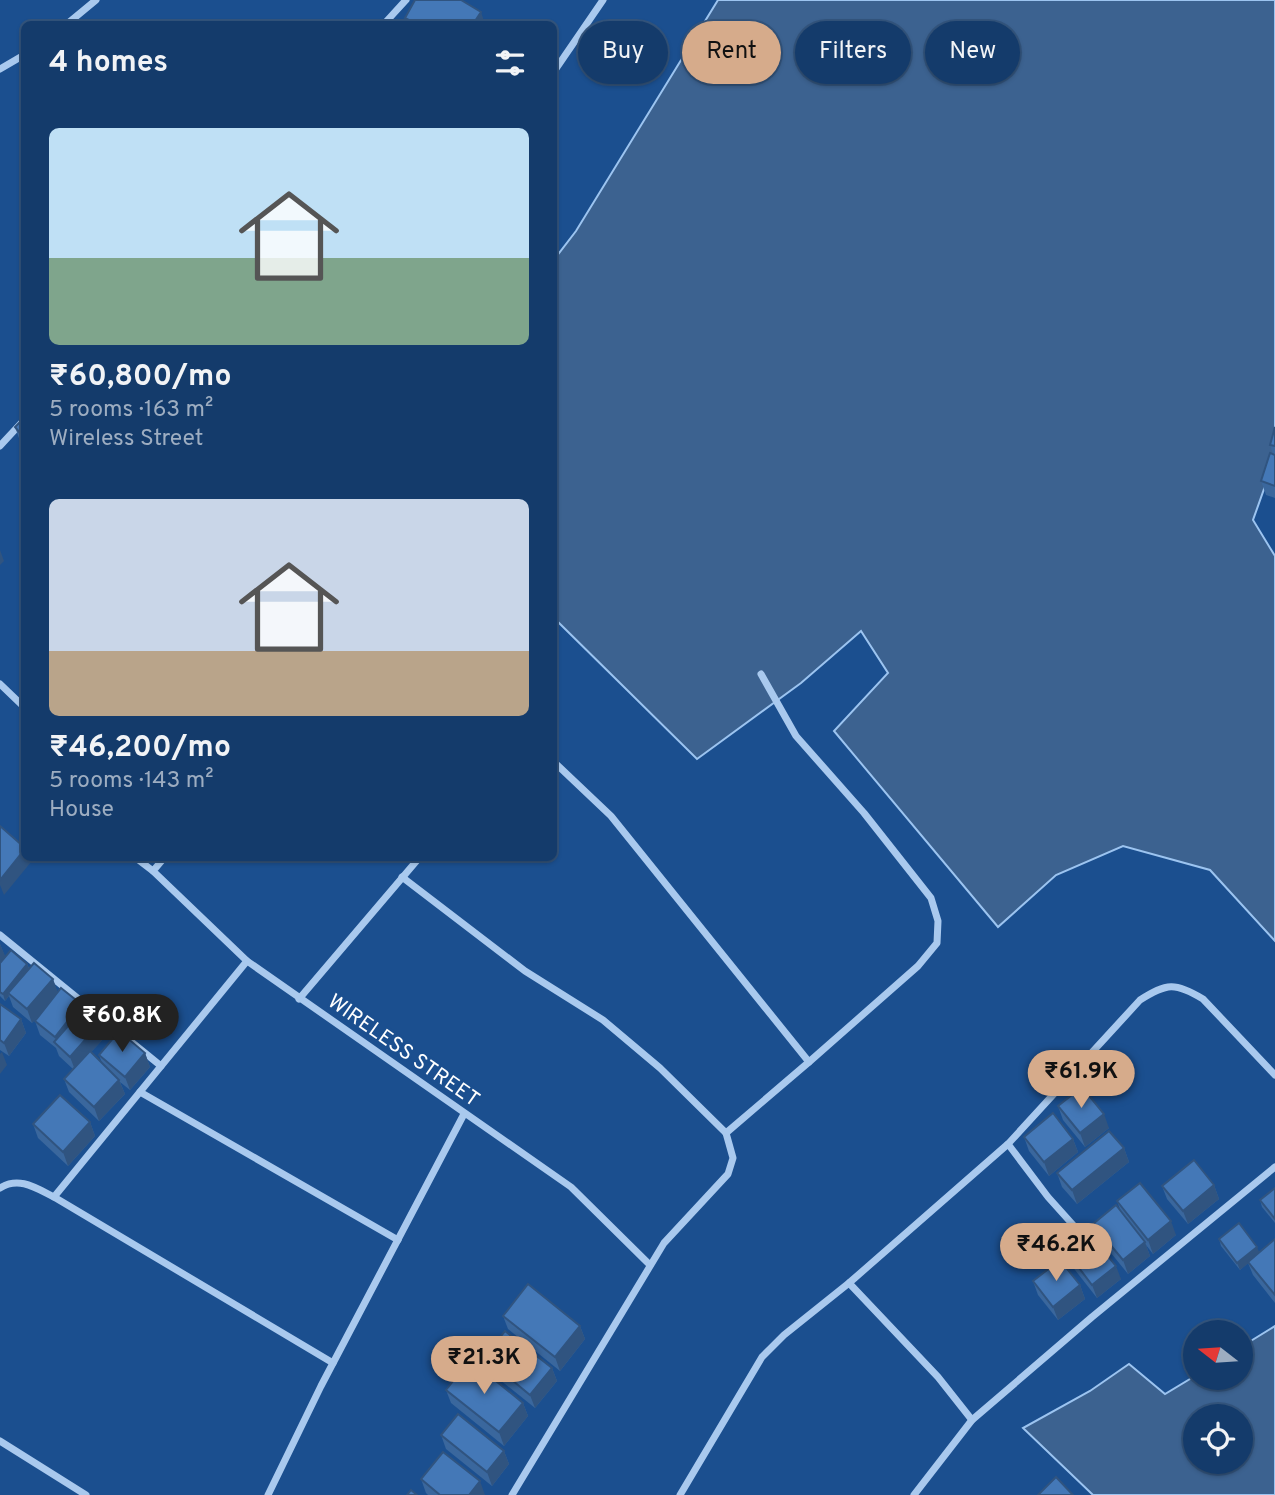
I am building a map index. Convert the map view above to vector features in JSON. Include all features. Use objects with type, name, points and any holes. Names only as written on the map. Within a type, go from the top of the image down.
[{"type":"street","points":[[71,21],[96,0]]},
{"type":"street","points":[[387,21],[406,0]]},
{"type":"street","points":[[557,66],[603,0]]},
{"type":"street","points":[[0,69],[21,57]]},
{"type":"street","points":[[0,446],[21,423]]},
{"type":"street","points":[[726,1133],[918,966],[937,943],[938,921],[931,898],[881,834],[796,736],[761,674]]},
{"type":"street","points":[[0,684],[21,704]]},
{"type":"street","points":[[557,765],[611,816],[809,1062]]},
{"type":"street","name":"WIRELESS STREET","points":[[140,861],[247,961],[571,1187],[650,1265]]},
{"type":"street","points":[[153,871],[161,861]]},
{"type":"street","points":[[299,999],[416,861]]},
{"type":"street","points":[[402,877],[525,971],[603,1020],[660,1068],[726,1133],[733,1158],[728,1174],[664,1243],[512,1495]]},
{"type":"street","points":[[0,935],[161,1066]]},
{"type":"street","points":[[54,1197],[247,961]]},
{"type":"street","points":[[680,1495],[762,1357],[784,1335],[849,1283],[1009,1144],[1140,1000],[1161,988],[1178,987],[1203,999],[1275,1075]]},
{"type":"street","points":[[140,1092],[398,1240]]},
{"type":"street","points":[[268,1495],[333,1363],[464,1114]]},
{"type":"street","points":[[1009,1144],[1048,1197],[1083,1236]]},
{"type":"street","points":[[914,1495],[972,1420],[1092,1317],[1275,1167]]},
{"type":"street","points":[[0,1188],[15,1181],[29,1184],[54,1197],[333,1363]]},
{"type":"street","points":[[849,1283],[938,1377],[972,1420]]},
{"type":"street","points":[[0,1441],[85,1495]]},
{"type":"water","points":[[718,0],[1275,0],[1275,458],[1253,520],[1275,556],[1275,941],[1210,870],[1123,846],[1056,875],[998,927],[834,731],[888,673],[861,631],[801,683],[697,759],[557,621],[557,256],[576,231],[682,59],[682,84],[781,84],[781,21],[705,21]]},
{"type":"water","points":[[1275,1326],[1275,1495],[1093,1495],[1023,1428],[1090,1391],[1129,1364],[1165,1394],[1183,1383],[1183,1390],[1253,1390],[1253,1340]]},
{"type":"building","points":[[415,0],[461,0],[481,12],[475,21],[410,21],[405,18]]},
{"type":"building","points":[[21,421],[21,434],[15,427]]},
{"type":"building","points":[[1275,427],[1275,446],[1270,445]]},
{"type":"building","points":[[1270,453],[1275,455],[1275,486],[1261,481]]},
{"type":"building","points":[[0,826],[21,844],[21,854],[0,880]]},
{"type":"building","points":[[11,950],[27,964],[3,994],[0,992],[0,963]]},
{"type":"building","points":[[34,963],[53,979],[27,1009],[8,993]]},
{"type":"building","points":[[61,988],[81,1004],[55,1037],[35,1021]]},
{"type":"building","points":[[0,1004],[21,1019],[4,1043],[0,1040]]},
{"type":"building","points":[[84,1008],[100,1023],[70,1057],[54,1042]]},
{"type":"building","points":[[119,1031],[145,1053],[125,1077],[99,1055]]},
{"type":"building","points":[[90,1051],[119,1080],[94,1107],[64,1079]]},
{"type":"building","points":[[1082,1087],[1104,1114],[1080,1133],[1058,1106]]},
{"type":"building","points":[[60,1095],[90,1122],[63,1152],[33,1124]]},
{"type":"building","points":[[1053,1113],[1073,1139],[1044,1162],[1024,1137]]},
{"type":"building","points":[[1109,1131],[1124,1148],[1072,1190],[1057,1173]]},
{"type":"building","points":[[1194,1160],[1214,1185],[1183,1211],[1162,1186]]},
{"type":"building","points":[[1140,1183],[1171,1221],[1148,1240],[1117,1201]]},
{"type":"building","points":[[1275,1188],[1275,1219],[1260,1200]]},
{"type":"building","points":[[1116,1205],[1145,1242],[1123,1260],[1093,1224]]},
{"type":"building","points":[[1239,1223],[1257,1247],[1237,1263],[1219,1239]]},
{"type":"building","points":[[1085,1228],[1116,1266],[1092,1285],[1063,1247]]},
{"type":"building","points":[[1275,1239],[1275,1295],[1248,1262]]},
{"type":"building","points":[[1060,1260],[1080,1285],[1053,1307],[1033,1281]]},
{"type":"building","points":[[528,1284],[580,1326],[555,1357],[503,1316]]},
{"type":"building","points":[[505,1331],[552,1368],[530,1395],[484,1357]]},
{"type":"building","points":[[470,1360],[523,1403],[499,1432],[446,1390]]},
{"type":"building","points":[[458,1414],[504,1451],[487,1472],[441,1435]]},
{"type":"building","points":[[443,1452],[480,1481],[469,1495],[440,1495],[421,1479]]},
{"type":"building","points":[[1056,1477],[1073,1495],[1038,1495]]}]
